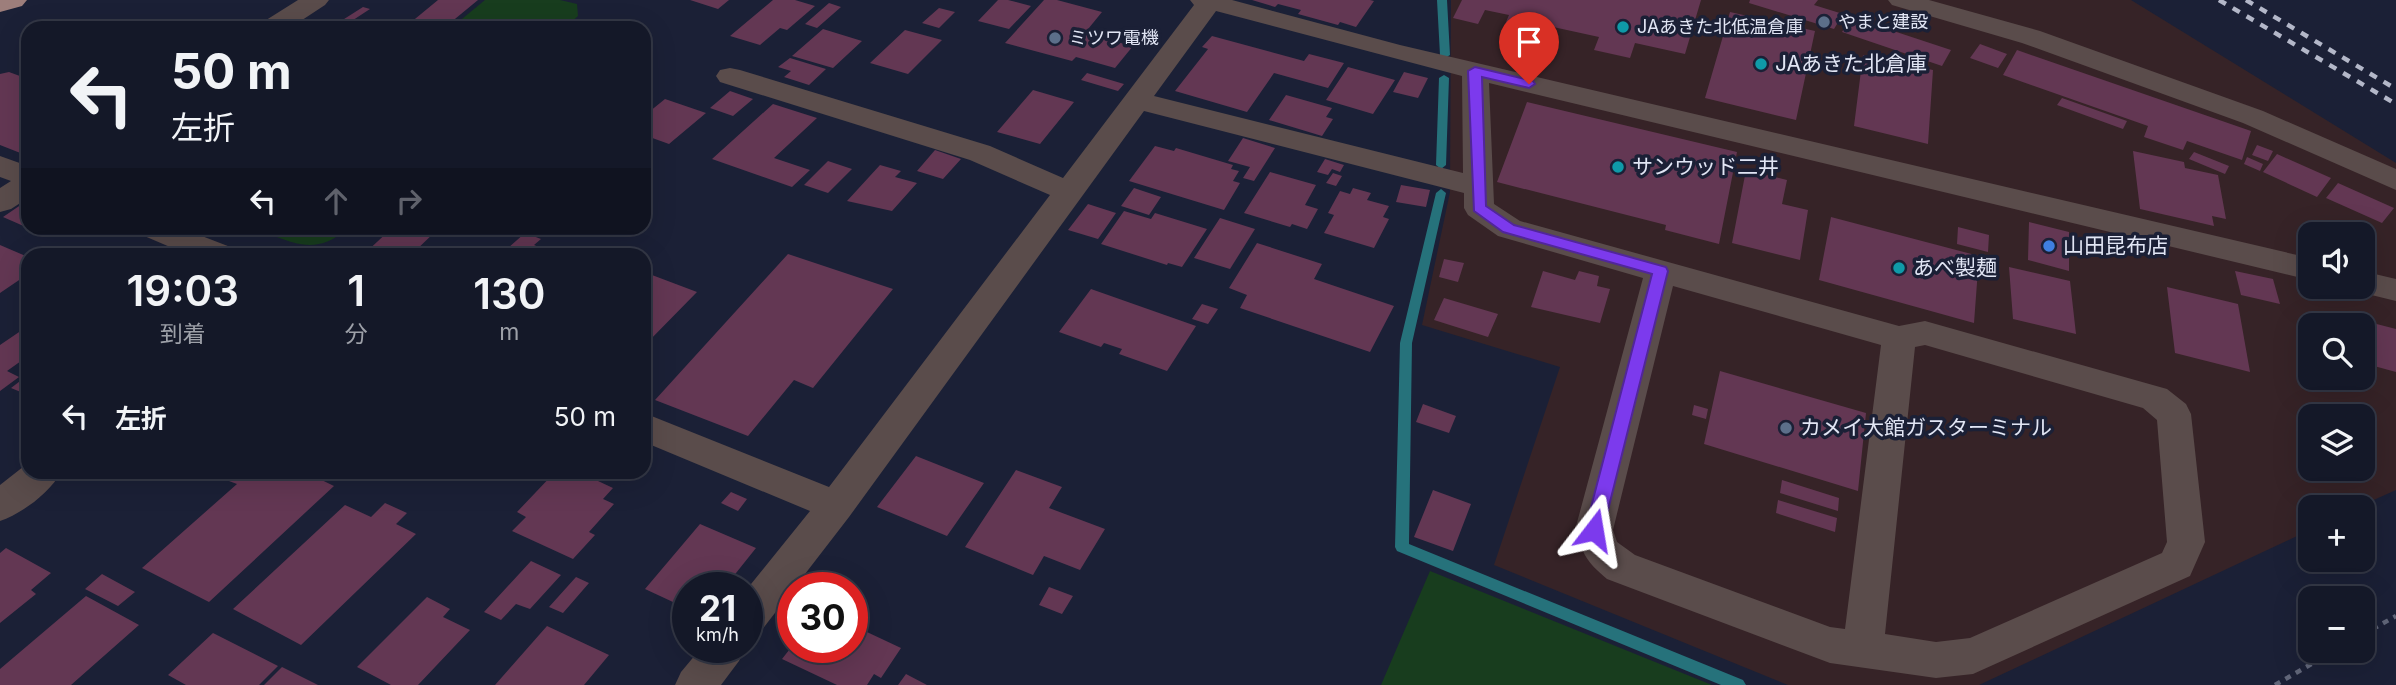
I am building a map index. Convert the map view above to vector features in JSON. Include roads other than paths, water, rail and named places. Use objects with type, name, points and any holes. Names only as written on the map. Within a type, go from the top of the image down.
[{"type":"highway","points":[[0,3],[12,0]]},
{"type":"street","points":[[283,21],[316,0]]},
{"type":"street","points":[[1901,0],[2031,37],[2240,112],[2396,180]]},
{"type":"street","points":[[763,599],[836,506],[1208,1],[1475,71],[2298,266]]},
{"type":"street","points":[[1475,71],[1479,208],[1508,229],[1661,271],[1899,338],[1925,334],[2155,398],[2174,414],[2186,542],[2176,564],[1973,656],[1936,660],[1830,645],[1621,567],[1602,552],[1594,530],[1661,271]]},
{"type":"street","points":[[730,76],[980,153],[1068,191]]},
{"type":"street","points":[[1136,100],[1478,187]]},
{"type":"street","points":[[0,166],[21,174]]},
{"type":"street","points":[[0,202],[21,188]]},
{"type":"street","points":[[170,235],[202,248]]},
{"type":"street","points":[[2375,285],[2396,290]]},
{"type":"street","points":[[1863,649],[1899,338]]},
{"type":"street","points":[[651,430],[836,506]]},
{"type":"street","points":[[0,506],[34,479]]},
{"type":"street","points":[[696,685],[713,663]]},
{"type":"waterway","points":[[1442,0],[1445,55]]},
{"type":"waterway","points":[[1441,165],[1444,78]]},
{"type":"waterway","points":[[1441,193],[1406,343],[1402,547],[1738,685]]},
{"type":"railway","points":[[2219,0],[2396,104]]},
{"type":"railway","points":[[2246,0],[2396,89]]},
{"type":"place","name":"やまと建設","points":[[1824,22]]},
{"type":"place","name":"JAあきた北低温倉庫","points":[[1623,27]]},
{"type":"place","name":"ミツワ電機","points":[[1055,38]]},
{"type":"place","name":"JAあきた北倉庫","points":[[1761,64]]},
{"type":"place","name":"サンウッド二井","points":[[1618,167]]},
{"type":"place","name":"山田昆布店","points":[[2049,246]]},
{"type":"place","name":"あべ製麺","points":[[1899,268]]},
{"type":"place","name":"カメイ大館ガスターミナル","points":[[1786,428]]}]
